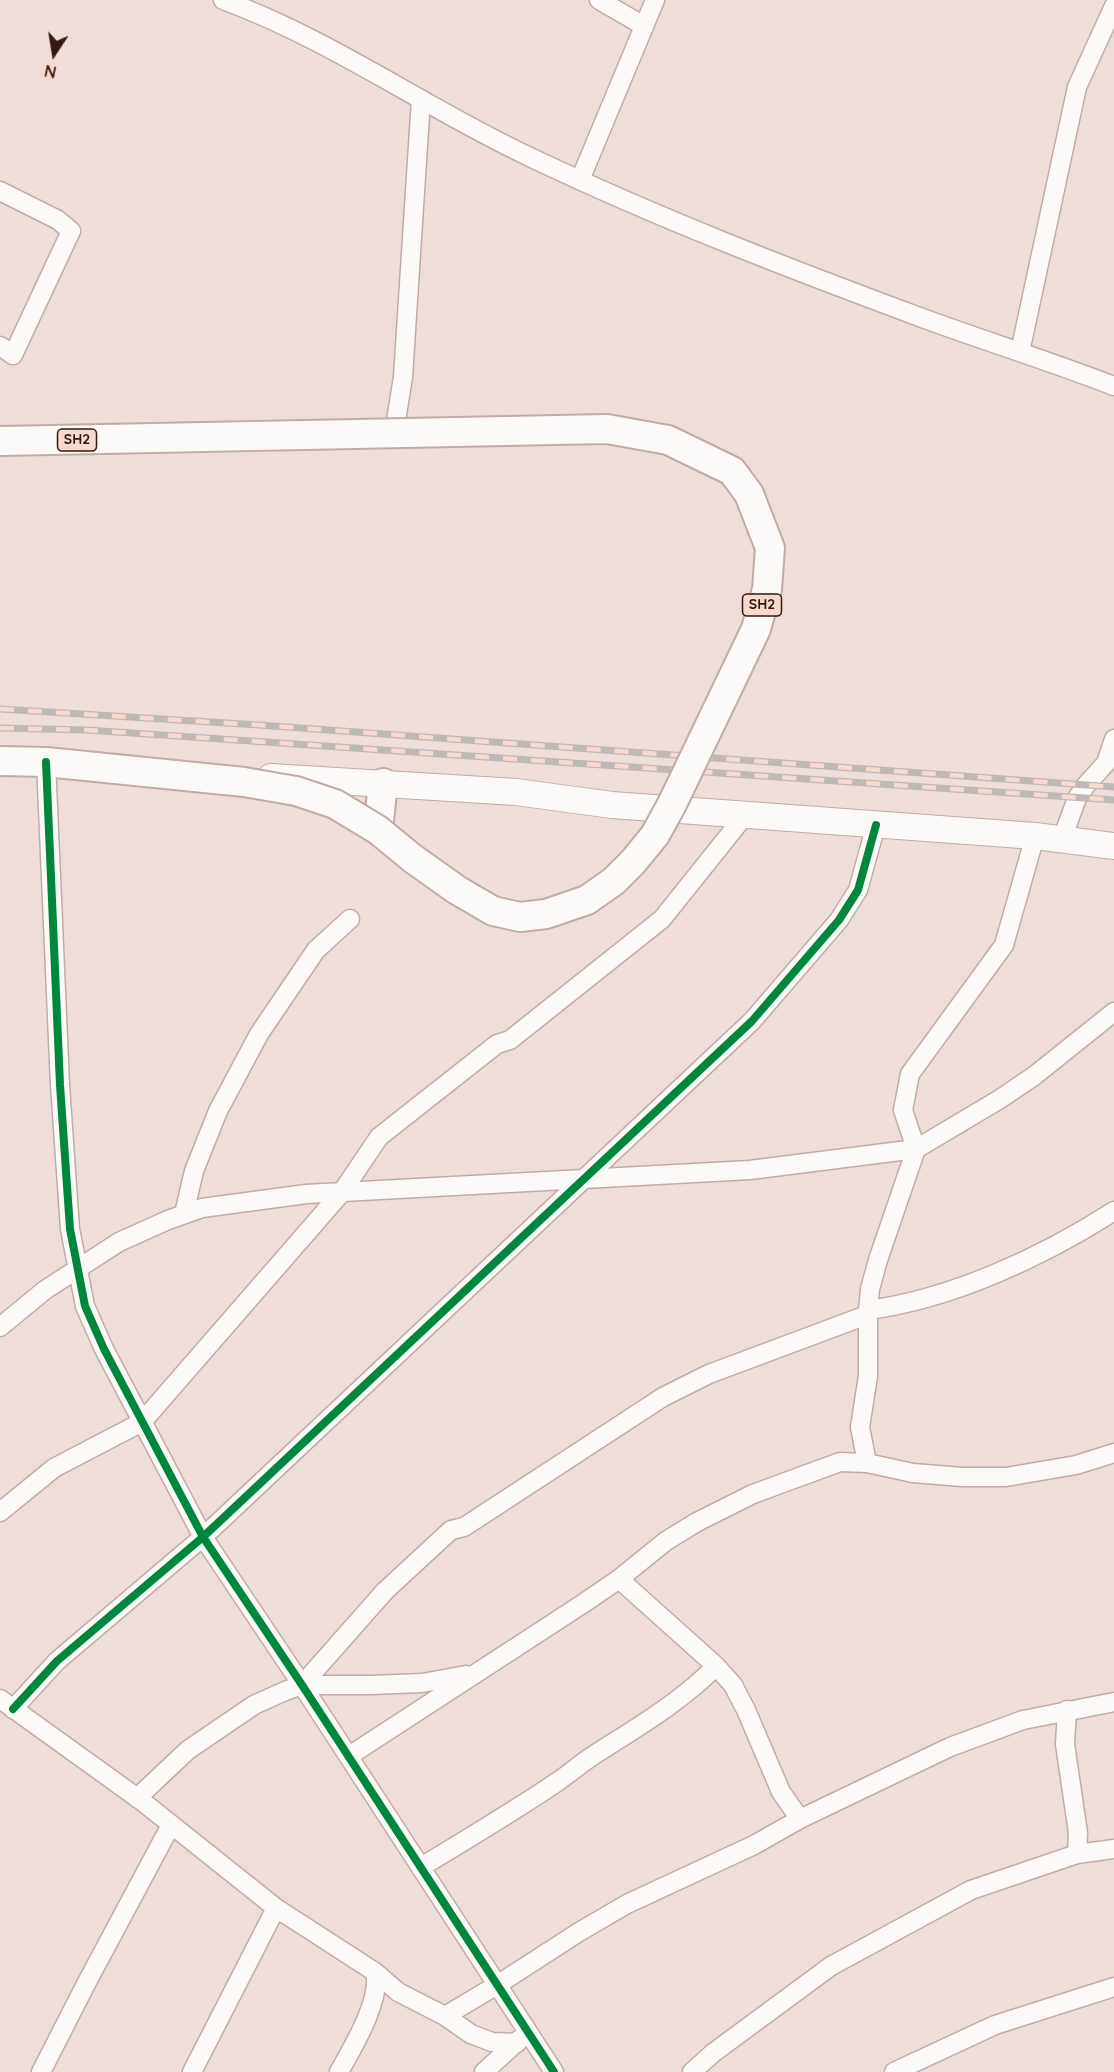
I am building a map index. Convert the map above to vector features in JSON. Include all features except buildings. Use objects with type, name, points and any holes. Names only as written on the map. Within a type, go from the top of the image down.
[{"type":"main road","name":"SH2","points":[[0,441],[607,429],[668,440],[732,471],[748,494],[770,548],[767,589],[756,629],[655,835],[614,881],[587,900],[546,914],[520,917],[494,911],[457,890],[378,830],[335,804],[296,791],[244,782],[144,771],[46,762],[0,761]]},
{"type":"main road","points":[[144,771],[516,792],[612,805],[1035,836],[1114,846]]},
{"type":"main road","points":[[378,830],[383,783]]},
{"type":"street","points":[[223,0],[279,23],[342,55],[531,158],[694,230],[925,318],[1114,386]]},
{"type":"street","points":[[599,0],[644,26]]},
{"type":"street","points":[[580,180],[655,0]]},
{"type":"street","points":[[1020,352],[1077,87],[1114,6]]},
{"type":"street","points":[[394,434],[403,377],[420,99]]},
{"type":"street","points":[[0,191],[58,220],[71,231],[13,355],[0,346]]},
{"type":"street","points":[[1062,839],[1077,798],[1106,763],[1114,739]]},
{"type":"street","points":[[46,762],[60,1085],[70,1229],[85,1306],[104,1349],[203,1537],[349,1756],[497,1985],[522,2037],[554,2072]]},
{"type":"street","points":[[0,1512],[54,1468],[142,1422],[342,1192],[379,1137],[497,1044],[510,1040],[662,919],[746,814]]},
{"type":"street","points":[[522,2037],[492,2042],[471,2034],[445,2016],[398,1992],[375,1971],[276,1908],[137,1797],[7,1704],[203,1537],[752,1021],[838,920],[858,890],[876,825]]},
{"type":"street","points":[[867,1463],[860,1427],[868,1376],[867,1313],[870,1288],[878,1260],[916,1149],[903,1110],[910,1074],[1004,945],[1035,836]]},
{"type":"street","points":[[184,1214],[194,1171],[218,1111],[259,1034],[316,950],[350,919]]},
{"type":"street","points":[[0,1327],[45,1290],[119,1242],[202,1208],[306,1194],[750,1170],[916,1149],[1034,1076],[1114,1012]]},
{"type":"street","points":[[302,1685],[385,1591],[451,1530],[464,1527],[663,1397],[709,1374],[867,1313],[922,1299],[1015,1264],[1114,1211]]},
{"type":"street","points":[[349,1756],[619,1579],[666,1542],[697,1522],[753,1494],[840,1462],[867,1463],[913,1473],[962,1477],[1006,1477],[1076,1465],[1114,1453]]},
{"type":"street","points":[[619,1579],[716,1666],[733,1685],[781,1792],[800,1819]]},
{"type":"street","points":[[421,1867],[530,1800],[589,1758],[641,1726],[694,1687],[716,1666]]},
{"type":"street","points":[[137,1797],[188,1750],[225,1723],[254,1705],[302,1685],[422,1683],[474,1674]]},
{"type":"street","points":[[445,2016],[627,1904],[754,1845],[800,1819],[950,1747],[1023,1720],[1114,1702]]},
{"type":"street","points":[[1066,1710],[1065,1744],[1078,1833],[1077,1854]]},
{"type":"street","points":[[41,2072],[171,1825]]},
{"type":"street","points":[[692,2072],[713,2053],[831,1966],[971,1890],[1077,1854],[1114,1849]]},
{"type":"street","points":[[192,2072],[276,1908]]},
{"type":"street","points":[[339,2072],[373,2003],[377,1986],[375,1971]]},
{"type":"street","points":[[894,2072],[995,2025],[1114,1987]]},
{"type":"street","points":[[484,2072],[522,2037]]},
{"type":"railway","points":[[0,709],[259,725],[1114,787]]},
{"type":"railway","points":[[0,728],[87,730],[1114,800]]},
{"type":"cycle path","points":[[46,762],[60,1085],[70,1229],[85,1306],[104,1349],[203,1537],[554,2072]]},
{"type":"cycle path","points":[[13,1709],[57,1661],[203,1537],[752,1021],[839,920],[858,890],[876,825]]}]
